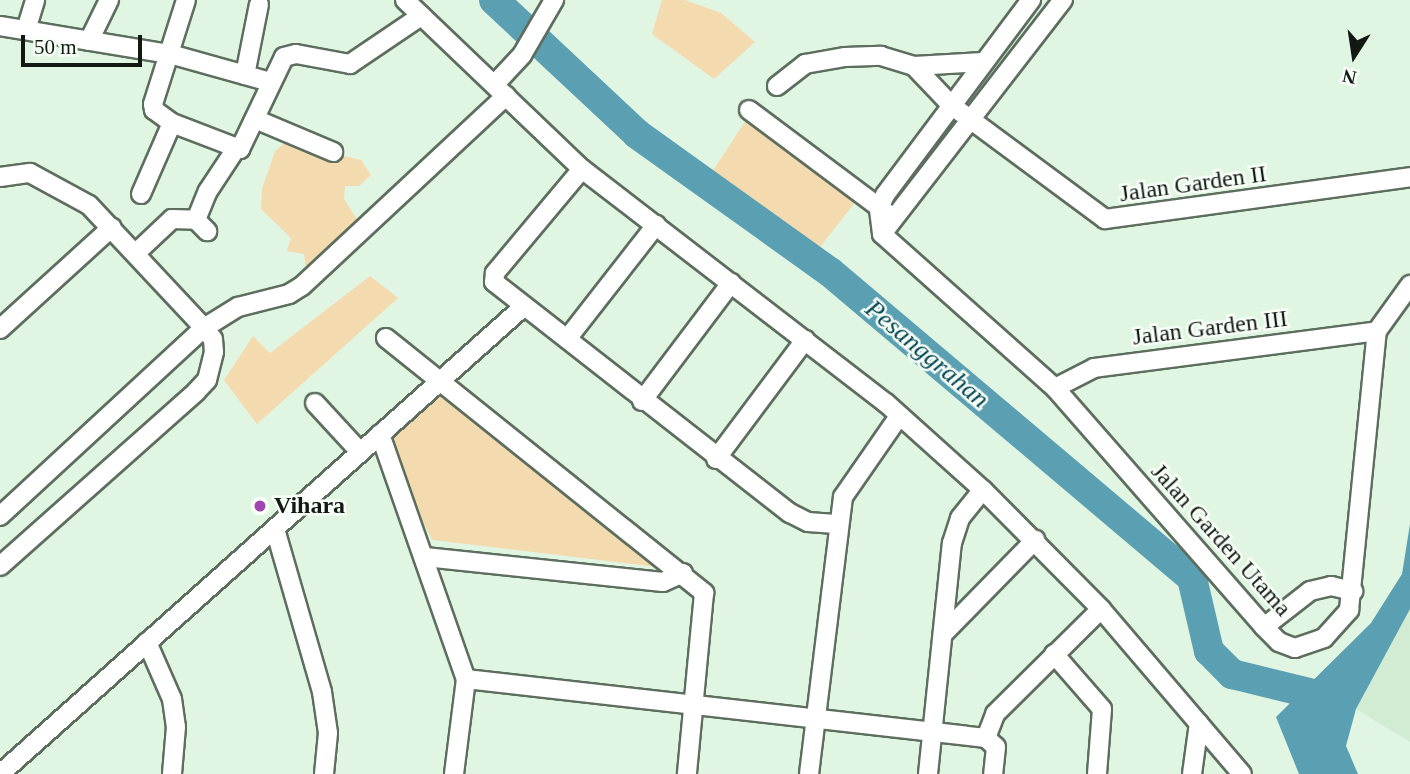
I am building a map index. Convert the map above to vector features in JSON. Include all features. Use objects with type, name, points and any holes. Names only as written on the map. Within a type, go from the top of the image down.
[{"type":"street","points":[[26,30],[35,0]]},
{"type":"street","points":[[89,41],[109,0]]},
{"type":"street","points":[[186,0],[153,107],[172,123],[235,150]]},
{"type":"street","points":[[405,0],[582,169],[899,415],[984,491],[1101,609],[1242,774]]},
{"type":"street","points":[[0,516],[204,328],[238,307],[289,294],[302,286],[500,90],[554,0]]},
{"type":"street","points":[[882,234],[879,209],[951,105],[1031,0]]},
{"type":"street","points":[[882,234],[897,220],[1063,0]]},
{"type":"street","points":[[245,75],[259,4]]},
{"type":"street","points":[[137,252],[172,219],[202,226],[208,191],[235,150],[243,146],[270,82],[290,54],[351,64],[421,16]]},
{"type":"street","points":[[0,26],[170,54],[270,82]]},
{"type":"street","points":[[777,86],[794,70],[815,61],[881,56],[914,66],[983,62]]},
{"type":"street","name":"Jalan Garden II","points":[[914,66],[951,105],[971,121],[1075,201],[1114,221],[1406,181]]},
{"type":"street","points":[[749,110],[897,220]]},
{"type":"street","points":[[254,120],[333,152]]},
{"type":"street","points":[[141,194],[172,123]]},
{"type":"street","points":[[582,169],[495,273],[496,285],[716,459],[790,513],[807,522],[839,524]]},
{"type":"street","points":[[0,177],[18,171],[42,177],[72,193],[137,252],[204,328],[214,352],[206,380],[0,566]]},
{"type":"street","points":[[566,339],[656,225]]},
{"type":"street","points":[[0,329],[112,227]]},
{"type":"street","name":"Jalan Garden Utama","points":[[882,234],[1055,388],[1264,627],[1285,645],[1307,647],[1324,638],[1343,620],[1353,591],[1377,331]]},
{"type":"street","points":[[642,401],[731,283]]},
{"type":"street","points":[[1377,331],[1410,285]]},
{"type":"street","points":[[0,774],[523,307]]},
{"type":"street","name":"Jalan Garden III","points":[[1055,388],[1094,368],[1377,331]]},
{"type":"street","points":[[386,338],[684,573],[704,593],[706,603],[687,774]]},
{"type":"street","points":[[716,459],[805,340]]},
{"type":"street","points":[[315,403],[360,452]]},
{"type":"street","points":[[808,774],[839,524],[846,489],[899,415]]},
{"type":"street","points":[[380,435],[466,679],[454,774]]},
{"type":"street","points":[[928,774],[955,529],[984,491]]},
{"type":"street","points":[[275,529],[322,692],[328,733],[324,774]]},
{"type":"street","points":[[943,634],[1035,540]]},
{"type":"street","points":[[425,558],[663,582],[684,573]]},
{"type":"street","points":[[1264,627],[1310,591],[1331,586],[1353,591]]},
{"type":"street","points":[[986,738],[995,714],[1101,609]]},
{"type":"street","points":[[147,642],[172,699],[176,727],[172,774]]},
{"type":"street","points":[[1054,654],[1102,709],[1097,774]]},
{"type":"street","points":[[466,679],[986,738],[996,747],[993,774]]},
{"type":"street","points":[[1192,774],[1199,723]]},
{"type":"street","points":[[21,774],[23,754]]},
{"type":"shaded area","points":[[662,0],[685,0],[721,13],[755,42],[714,79],[652,34]]},
{"type":"shaded area","points":[[752,111],[856,201],[817,251],[710,175]]},
{"type":"shaded area","points":[[298,132],[323,151],[361,160],[371,175],[359,186],[345,186],[344,199],[360,224],[307,275],[304,254],[287,251],[291,238],[261,209],[262,189],[275,151]]},
{"type":"shaded area","points":[[370,276],[398,298],[257,424],[224,380],[253,336],[270,353]]},
{"type":"shaded area","points":[[436,389],[674,569],[432,540],[383,442]]},
{"type":"shaded area","points":[[1410,609],[1410,742],[1356,709]]},
{"type":"water","points":[[1410,524],[1410,609],[1356,709],[1346,746],[1358,774],[1299,774],[1276,717],[1371,623],[1402,574]]},
{"type":"waterway","name":"Pesanggrahan","points":[[494,0],[637,134],[830,272],[1192,578],[1209,651],[1232,674],[1334,699]]},
{"type":"place","name":"Vihara","points":[[260,506]]}]
